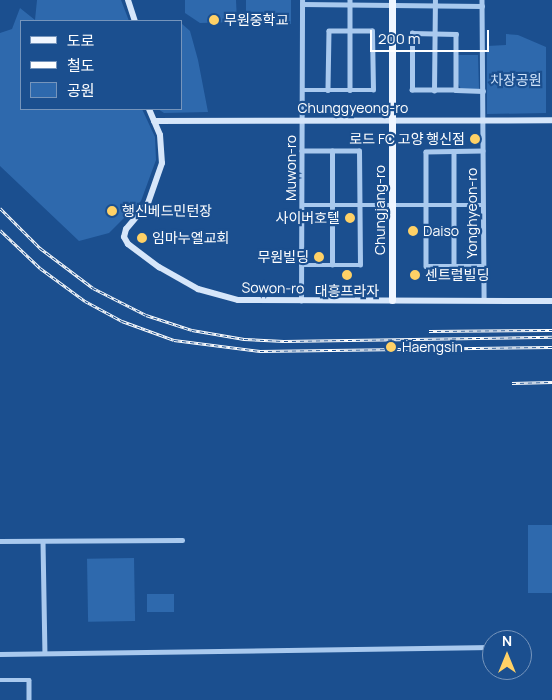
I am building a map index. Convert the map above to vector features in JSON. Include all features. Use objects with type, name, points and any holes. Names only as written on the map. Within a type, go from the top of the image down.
[{"type":"main road","points":[[128,0],[135,20]]},
{"type":"main road","name":"Chungjang-ro","points":[[392,3],[392,300]]},
{"type":"main road","name":"Sowon-ro","points":[[149,110],[160,136],[162,163],[148,203],[126,229],[125,241],[159,268],[198,289],[238,300],[552,301]]},
{"type":"main road","name":"Chunggyeong-ro","points":[[154,121],[552,120]]},
{"type":"street","name":"Yonghyeon-ro","points":[[482,0],[484,300]]},
{"type":"street","name":"Muwon-ro","points":[[301,301],[302,2],[392,3]]},
{"type":"street","points":[[350,2],[350,90]]},
{"type":"street","points":[[392,3],[482,6]]},
{"type":"street","points":[[434,91],[435,3]]},
{"type":"street","points":[[302,90],[328,90],[373,90],[372,31],[329,31],[328,90]]},
{"type":"street","points":[[456,90],[456,34],[412,33],[412,90],[483,91]]},
{"type":"street","points":[[301,266],[360,265],[359,151],[302,151]]},
{"type":"street","points":[[332,151],[332,265]]},
{"type":"street","points":[[483,151],[426,152],[426,266],[484,266]]},
{"type":"street","points":[[454,152],[454,266]]},
{"type":"street","points":[[302,205],[483,205]]},
{"type":"street","points":[[43,540],[45,654]]},
{"type":"street","points":[[0,541],[182,540]]},
{"type":"street","points":[[0,654],[482,647]]},
{"type":"street","points":[[0,680],[29,680],[29,700]]},
{"type":"green space","points":[[37,0],[121,0],[129,20],[35,20]]},
{"type":"green space","name":"무원중학교","points":[[185,0],[236,0],[237,22],[200,23],[185,13]]},
{"type":"green space","points":[[246,0],[291,0],[291,24],[246,24]]},
{"type":"green space","points":[[20,8],[35,20],[20,20],[20,110],[142,110],[155,137],[156,160],[141,201],[109,233],[79,241],[0,166],[0,33],[12,29]]},
{"type":"green space","points":[[182,24],[190,31],[198,60],[208,112],[164,113],[160,110],[182,110]]},
{"type":"green space","name":"차장공원","points":[[506,34],[518,35],[546,47],[546,113],[487,114],[487,46],[506,45]]},
{"type":"green space","points":[[458,55],[478,55],[479,89],[461,89],[457,82]]},
{"type":"green space","points":[[528,525],[552,525],[552,593],[528,593]]},
{"type":"green space","points":[[134,558],[135,621],[88,622],[87,559]]},
{"type":"green space","points":[[147,594],[174,594],[174,612],[147,612]]},
{"type":"railway","points":[[0,208],[40,248],[93,288],[146,315],[192,330],[244,339],[284,341],[552,337]]},
{"type":"railway","points":[[0,230],[40,268],[85,301],[122,321],[174,340],[260,351],[552,347]]},
{"type":"railway","points":[[429,331],[552,330]]},
{"type":"railway","points":[[512,383],[552,382]]},
{"type":"place","name":"무원중학교","points":[[214,20]]},
{"type":"place","name":"로드 FC 고양 행신점","points":[[475,139]]},
{"type":"place","name":"행신베드민턴장","points":[[112,211]]},
{"type":"place","name":"사이버호텔","points":[[350,218]]},
{"type":"place","name":"Daiso","points":[[413,231]]},
{"type":"place","name":"임마누엘교회","points":[[142,238]]},
{"type":"place","name":"무원빌딩","points":[[319,257]]},
{"type":"place","name":"대흥프라자","points":[[347,275]]},
{"type":"place","name":"센트럴빌딩","points":[[415,275]]},
{"type":"place","name":"Haengsin","points":[[391,347]]}]
